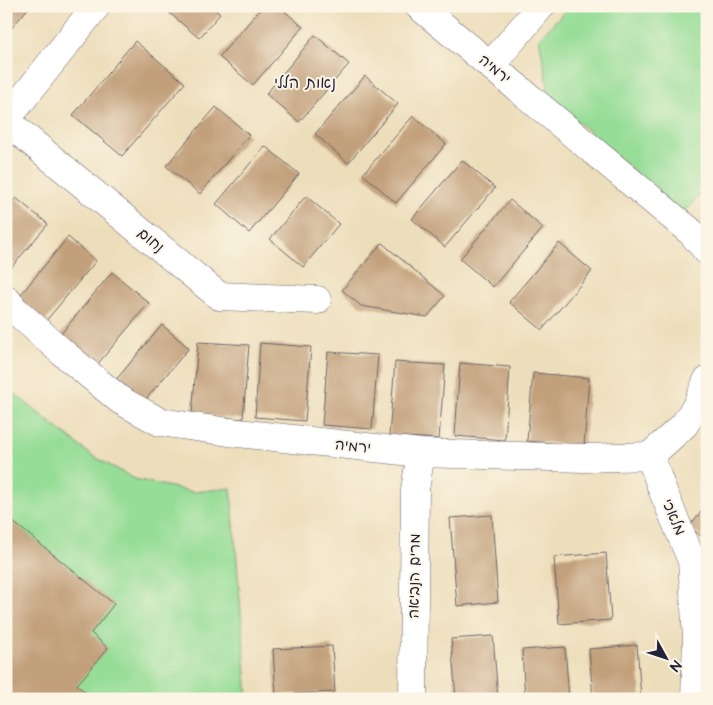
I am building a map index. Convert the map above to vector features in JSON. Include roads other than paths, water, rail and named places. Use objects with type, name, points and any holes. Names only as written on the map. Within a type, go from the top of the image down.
[{"type":"street","points":[[6,121],[96,6]]},
{"type":"street","name":"ירמיה","points":[[419,6],[701,233]]},
{"type":"street","points":[[491,65],[541,6]]},
{"type":"street","name":"נחום","points":[[6,121],[219,296],[317,300]]},
{"type":"street","name":"ירמיה","points":[[6,299],[14,310],[120,400],[160,422],[229,432],[421,453],[584,458],[650,456]]},
{"type":"street","points":[[650,456],[684,425],[697,406],[707,381]]},
{"type":"street","name":"מרים הנביאה","points":[[413,699],[415,490],[421,453]]},
{"type":"street","name":"מלאכי","points":[[650,456],[692,561],[697,638],[695,699]]},
{"type":"district","name":"נאות הללי","points":[[305,82]]}]
